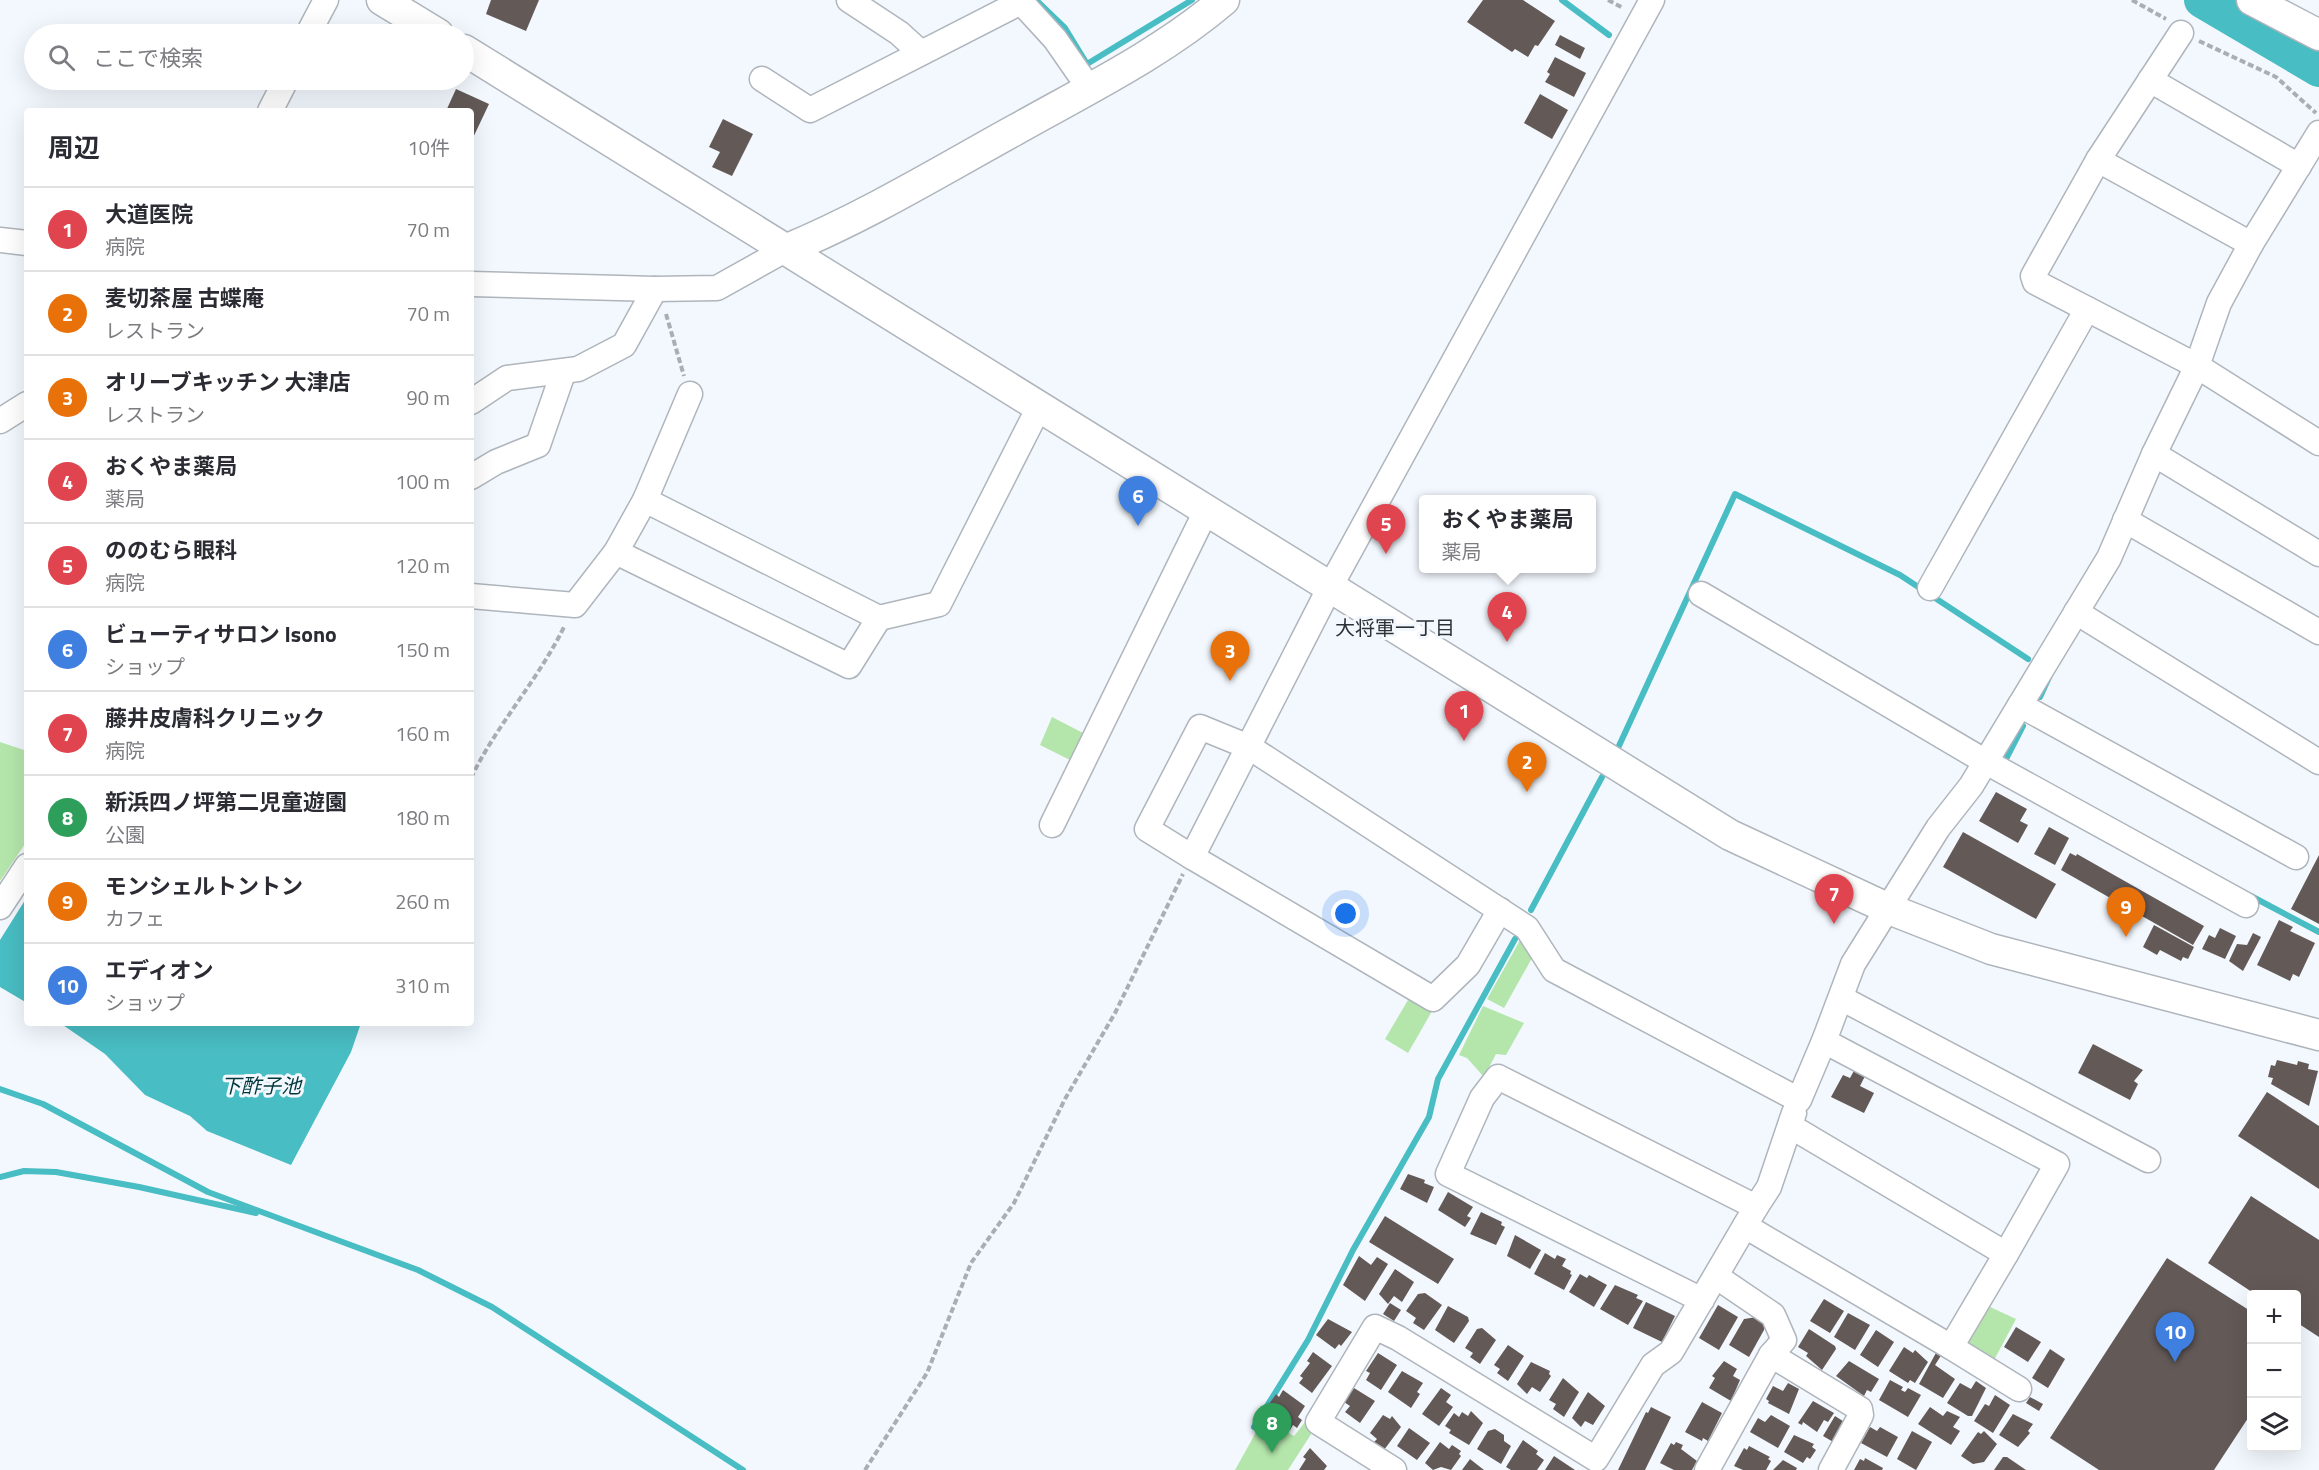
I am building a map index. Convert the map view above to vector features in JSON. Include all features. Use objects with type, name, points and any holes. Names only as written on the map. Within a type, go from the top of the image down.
[{"type":"street","points":[[313,24],[326,0]]},
{"type":"street","points":[[382,0],[422,24]]},
{"type":"street","points":[[849,0],[899,33],[921,53]]},
{"type":"street","points":[[474,284],[653,293],[717,288],[785,250],[836,229],[1089,88],[1172,40],[1224,0]]},
{"type":"street","points":[[1192,857],[1330,587],[1652,0]]},
{"type":"street","points":[[2252,0],[2319,35]]},
{"type":"street","points":[[762,79],[810,110],[1021,2],[1054,39],[1089,88]]},
{"type":"street","points":[[2181,33],[2098,160],[2033,276],[2035,282],[2197,366],[2319,443]]},
{"type":"street","points":[[474,56],[1730,835],[1889,909],[1991,949],[2319,1035]]},
{"type":"street","points":[[2150,80],[2299,166]]},
{"type":"street","points":[[272,108],[281,90]]},
{"type":"street","points":[[1394,1470],[1318,1422],[1375,1327],[1398,1338],[1593,1464],[1653,1365],[1671,1352],[1769,1187],[1799,1100],[1854,964],[1938,828],[1971,786],[2109,558],[2154,454],[2197,366],[2219,303],[2251,244],[2319,133]]},
{"type":"street","points":[[2098,160],[2251,244]]},
{"type":"street","points":[[0,240],[24,243]]},
{"type":"street","points":[[474,400],[507,378],[563,373],[578,369],[624,345],[653,293]]},
{"type":"street","points":[[1930,588],[2086,309]]},
{"type":"street","points":[[474,475],[496,462],[538,445],[563,373]]},
{"type":"street","points":[[474,596],[575,605],[616,552],[645,500],[690,394]]},
{"type":"street","points":[[0,421],[24,406]]},
{"type":"street","points":[[645,500],[879,618],[939,604],[1039,407]]},
{"type":"street","points":[[2154,454],[2319,554]]},
{"type":"street","points":[[1052,825],[1206,511]]},
{"type":"street","points":[[2125,520],[2319,632]]},
{"type":"street","points":[[616,552],[849,666],[879,618]]},
{"type":"street","points":[[1701,594],[1986,762],[2246,905]]},
{"type":"street","points":[[2076,612],[2319,762]]},
{"type":"street","points":[[2020,705],[2296,857]]},
{"type":"street","points":[[1500,910],[1468,965],[1433,999],[1148,829],[1200,727],[1249,747],[1500,910],[1527,928],[1554,970],[1799,1100]]},
{"type":"street","points":[[0,907],[24,871]]},
{"type":"street","points":[[1841,998],[2148,1160]]},
{"type":"street","points":[[1824,1041],[2057,1164],[1951,1347]]},
{"type":"street","points":[[1702,1300],[1448,1174],[1482,1098],[1498,1077],[1750,1216],[2019,1389]]},
{"type":"street","points":[[1790,1126],[2006,1254]]},
{"type":"street","points":[[1707,1470],[1771,1355],[1784,1340],[1773,1315],[1717,1277]]},
{"type":"street","points":[[1771,1355],[1860,1409],[1861,1415],[1831,1470]]},
{"type":"path","points":[[2132,0],[2163,17],[2181,33],[2276,76],[2319,116]]},
{"type":"path","points":[[653,293],[662,302],[690,394]]},
{"type":"path","points":[[474,772],[484,750],[550,656],[575,605]]},
{"type":"path","points":[[865,1470],[927,1373],[971,1263],[1014,1203],[1065,1099],[1115,1013],[1192,857]]},
{"type":"green space","points":[[1052,717],[1087,735],[1074,762],[1040,745]]},
{"type":"green space","points":[[0,742],[24,750],[24,845],[0,881]]},
{"type":"green space","points":[[1524,933],[1536,951],[1504,1008],[1487,999]]},
{"type":"green space","points":[[1411,995],[1435,1006],[1408,1053],[1385,1039]]},
{"type":"green space","points":[[1483,1006],[1524,1023],[1506,1055],[1496,1054],[1484,1077],[1467,1058],[1459,1055]]},
{"type":"green space","points":[[1986,1305],[2016,1319],[1993,1362],[1966,1344]]},
{"type":"green space","points":[[1264,1418],[1294,1436],[1306,1421],[1315,1428],[1288,1470],[1235,1470]]},
{"type":"water","points":[[24,902],[24,1001],[0,987],[0,940]]},
{"type":"water","name":"下酢子池","points":[[64,1026],[360,1026],[351,1052],[291,1165],[207,1131],[190,1116],[145,1095],[105,1054]]},
{"type":"building","points":[[491,0],[539,0],[526,31],[486,14]]},
{"type":"building","points":[[1483,0],[1523,0],[1555,21],[1528,57],[1515,49],[1512,52],[1467,22]]},
{"type":"building","points":[[1560,35],[1585,48],[1580,59],[1555,45]]},
{"type":"building","points":[[1555,57],[1586,73],[1574,97],[1545,82],[1550,74],[1547,72]]},
{"type":"building","points":[[456,90],[489,104],[474,136],[474,108],[447,108]]},
{"type":"building","points":[[1540,94],[1568,110],[1552,139],[1524,123]]},
{"type":"building","points":[[723,119],[753,134],[732,176],[712,167],[720,152],[709,147]]},
{"type":"building","points":[[1996,792],[2027,809],[2020,821],[2028,825],[2018,843],[1979,821]]},
{"type":"building","points":[[2049,827],[2069,838],[2055,865],[2034,854]]},
{"type":"building","points":[[1963,832],[2056,884],[2036,919],[1943,867]]},
{"type":"building","points":[[2070,853],[2076,856],[2077,854],[2204,926],[2193,945],[2061,870]]},
{"type":"building","points":[[2319,855],[2319,924],[2291,909]]},
{"type":"building","points":[[2279,920],[2293,927],[2290,931],[2315,943],[2299,977],[2293,974],[2290,981],[2257,965]]},
{"type":"building","points":[[2154,925],[2194,947],[2188,959],[2183,957],[2181,961],[2160,950],[2157,955],[2143,947]]},
{"type":"building","points":[[2220,928],[2236,936],[2225,959],[2202,949],[2209,935],[2215,938]]},
{"type":"building","points":[[2253,933],[2261,937],[2243,971],[2229,961],[2237,944],[2247,945]]},
{"type":"building","points":[[2093,1044],[2143,1070],[2134,1081],[2138,1084],[2130,1100],[2078,1073]]},
{"type":"building","points":[[2277,1060],[2297,1065],[2298,1061],[2309,1064],[2308,1069],[2318,1071],[2309,1106],[2271,1084],[2273,1078],[2268,1077],[2271,1065],[2275,1066]]},
{"type":"building","points":[[1856,1067],[1867,1072],[1860,1086],[1874,1093],[1864,1113],[1831,1097],[1843,1075],[1850,1078]]},
{"type":"building","points":[[2267,1092],[2319,1126],[2319,1189],[2238,1136]]},
{"type":"building","points":[[1408,1174],[1425,1180],[1424,1183],[1434,1187],[1427,1203],[1400,1189]]},
{"type":"building","points":[[1448,1192],[1473,1207],[1467,1216],[1471,1218],[1465,1227],[1438,1210]]},
{"type":"building","points":[[2251,1196],[2319,1240],[2319,1337],[2301,1325],[2301,1290],[2249,1290],[2208,1263]]},
{"type":"building","points":[[1481,1212],[1502,1222],[1501,1225],[1505,1227],[1496,1245],[1470,1234]]},
{"type":"building","points":[[1385,1216],[1454,1259],[1438,1284],[1369,1242]]},
{"type":"building","points":[[1515,1235],[1541,1250],[1530,1269],[1507,1256]]},
{"type":"building","points":[[1545,1253],[1555,1259],[1557,1255],[1566,1259],[1562,1266],[1571,1271],[1572,1275],[1564,1290],[1534,1274]]},
{"type":"building","points":[[1359,1256],[1371,1265],[1377,1257],[1388,1264],[1365,1301],[1343,1285]]},
{"type":"building","points":[[2167,1258],[2247,1309],[2247,1420],[2214,1470],[2099,1470],[2050,1438]]},
{"type":"building","points":[[1395,1269],[1414,1282],[1402,1302],[1394,1296],[1388,1304],[1379,1294]]},
{"type":"building","points":[[1580,1274],[1587,1278],[1589,1275],[1607,1285],[1594,1307],[1569,1292]]},
{"type":"building","points":[[1615,1285],[1638,1295],[1636,1298],[1643,1301],[1628,1325],[1600,1309]]},
{"type":"building","points":[[1425,1293],[1442,1305],[1424,1330],[1413,1323],[1416,1318],[1406,1311],[1418,1294]]},
{"type":"building","points":[[1824,1299],[1844,1311],[1830,1333],[1810,1321]]},
{"type":"building","points":[[1646,1302],[1675,1316],[1662,1342],[1633,1328]]},
{"type":"building","points":[[1390,1303],[1401,1310],[1394,1321],[1383,1314]]},
{"type":"building","points":[[1718,1305],[1738,1317],[1719,1350],[1699,1338]]},
{"type":"building","points":[[1448,1306],[1468,1317],[1469,1321],[1454,1343],[1435,1330]]},
{"type":"building","points":[[1848,1313],[1870,1325],[1855,1350],[1834,1337]]},
{"type":"building","points":[[1757,1317],[1765,1322],[1764,1330],[1749,1357],[1729,1345],[1744,1319]]},
{"type":"building","points":[[1328,1319],[1352,1332],[1341,1346],[1339,1344],[1335,1349],[1316,1335]]},
{"type":"building","points":[[2016,1327],[2041,1342],[2028,1362],[2004,1347]]},
{"type":"building","points":[[1482,1328],[1496,1340],[1480,1364],[1470,1357],[1473,1353],[1465,1348],[1477,1329]]},
{"type":"building","points":[[1809,1329],[1835,1346],[1836,1349],[1822,1370],[1806,1356],[1808,1353],[1798,1347]]},
{"type":"building","points":[[1876,1330],[1894,1342],[1878,1367],[1860,1355]]},
{"type":"building","points":[[1508,1345],[1524,1356],[1508,1381],[1497,1373],[1500,1369],[1494,1365]]},
{"type":"building","points":[[1904,1347],[1913,1353],[1915,1350],[1928,1362],[1915,1383],[1910,1380],[1908,1383],[1889,1371]]},
{"type":"building","points":[[2050,1349],[2065,1359],[2048,1388],[2032,1378]]},
{"type":"building","points":[[1937,1351],[1942,1354],[1935,1365],[1955,1379],[1943,1398],[1919,1384]]},
{"type":"building","points":[[1313,1352],[1332,1366],[1312,1393],[1299,1383],[1303,1378],[1300,1376],[1310,1363],[1307,1361]]},
{"type":"building","points":[[1378,1353],[1397,1365],[1381,1390],[1366,1380],[1370,1373],[1366,1371]]},
{"type":"building","points":[[1724,1361],[1737,1369],[1733,1376],[1740,1380],[1731,1401],[1709,1388],[1715,1378],[1712,1376]]},
{"type":"building","points":[[1849,1361],[1879,1379],[1871,1392],[1867,1390],[1864,1396],[1836,1376]]},
{"type":"building","points":[[1531,1362],[1550,1371],[1551,1376],[1540,1392],[1532,1387],[1527,1394],[1517,1384]]},
{"type":"building","points":[[1402,1371],[1423,1383],[1417,1392],[1420,1394],[1411,1408],[1388,1392]]},
{"type":"building","points":[[1563,1378],[1579,1392],[1564,1417],[1553,1409],[1556,1404],[1549,1400]]},
{"type":"building","points":[[1890,1380],[1903,1387],[1901,1390],[1905,1392],[1908,1388],[1921,1395],[1908,1417],[1879,1400]]},
{"type":"building","points":[[1976,1381],[1986,1388],[1972,1416],[1968,1416],[1947,1403],[1960,1383],[1971,1389]]},
{"type":"building","points":[[1788,1383],[1799,1389],[1789,1414],[1768,1403],[1766,1399],[1773,1386],[1783,1391]]},
{"type":"building","points":[[1354,1388],[1375,1401],[1360,1423],[1345,1412],[1350,1406],[1344,1402]]},
{"type":"building","points":[[1441,1388],[1451,1395],[1446,1402],[1453,1407],[1439,1426],[1422,1414]]},
{"type":"building","points":[[1283,1390],[1305,1406],[1298,1417],[1302,1420],[1297,1428],[1293,1425],[1290,1430],[1266,1414],[1270,1409],[1267,1407],[1276,1394],[1279,1397]]},
{"type":"building","points":[[1588,1392],[1605,1406],[1593,1425],[1585,1421],[1581,1427],[1572,1418]]},
{"type":"building","points":[[1995,1395],[2010,1405],[1993,1433],[1974,1421],[1985,1404],[1989,1406]]},
{"type":"building","points":[[2030,1397],[2043,1404],[2039,1411],[2026,1403]]},
{"type":"building","points":[[1813,1401],[1834,1413],[1828,1422],[1824,1420],[1817,1432],[1803,1422],[1802,1425],[1798,1423]]},
{"type":"building","points":[[1702,1402],[1722,1413],[1708,1441],[1703,1438],[1702,1441],[1685,1432]]},
{"type":"building","points":[[1651,1407],[1671,1417],[1645,1470],[1618,1470],[1646,1412],[1648,1413]]},
{"type":"building","points":[[1930,1407],[1943,1416],[1947,1411],[1960,1417],[1953,1427],[1960,1431],[1951,1445],[1918,1424]]},
{"type":"building","points":[[1471,1411],[1483,1423],[1469,1445],[1449,1433],[1451,1430],[1445,1426],[1454,1413],[1459,1417],[1462,1412],[1468,1416]]},
{"type":"building","points":[[2013,1414],[2033,1424],[2028,1431],[2030,1433],[2018,1447],[1999,1435]]},
{"type":"building","points":[[1383,1415],[1390,1419],[1392,1416],[1401,1427],[1384,1450],[1374,1442],[1377,1439],[1370,1433]]},
{"type":"building","points":[[1771,1415],[1790,1426],[1778,1448],[1750,1432],[1758,1418],[1765,1422]]},
{"type":"building","points":[[1835,1416],[1846,1423],[1835,1443],[1823,1436]]},
{"type":"building","points":[[1870,1427],[1877,1431],[1880,1427],[1898,1437],[1887,1457],[1861,1443]]},
{"type":"building","points":[[1409,1428],[1430,1443],[1417,1460],[1397,1446]]},
{"type":"building","points":[[1495,1429],[1504,1435],[1504,1441],[1511,1446],[1501,1464],[1477,1449],[1488,1431]]},
{"type":"building","points":[[1912,1431],[1932,1442],[1916,1470],[1897,1459]]},
{"type":"building","points":[[1984,1431],[1997,1444],[1984,1462],[1973,1464],[1961,1456],[1978,1432],[1981,1434]]},
{"type":"building","points":[[1794,1435],[1814,1444],[1812,1447],[1816,1450],[1810,1459],[1807,1457],[1803,1463],[1784,1452]]},
{"type":"building","points":[[1523,1440],[1538,1451],[1536,1454],[1544,1460],[1537,1470],[1511,1470],[1506,1467]]},
{"type":"building","points":[[1440,1442],[1449,1449],[1452,1445],[1461,1451],[1459,1454],[1461,1456],[1451,1470],[1441,1467],[1433,1470],[1425,1463]]},
{"type":"building","points":[[1676,1442],[1683,1445],[1681,1449],[1697,1461],[1692,1470],[1674,1470],[1660,1463],[1671,1443],[1674,1445]]},
{"type":"building","points":[[1749,1446],[1770,1457],[1768,1459],[1771,1461],[1766,1470],[1743,1470],[1734,1466],[1744,1448],[1747,1450]]},
{"type":"building","points":[[1310,1448],[1327,1466],[1324,1470],[1299,1470],[1306,1459],[1303,1457]]},
{"type":"building","points":[[1554,1456],[1575,1470],[1545,1470]]},
{"type":"building","points":[[2003,1457],[2007,1457],[2026,1470],[1994,1470]]},
{"type":"building","points":[[1865,1458],[1883,1468],[1882,1470],[1854,1470],[1860,1459],[1864,1461]]},
{"type":"building","points":[[1470,1459],[1484,1470],[1462,1470]]},
{"type":"building","points":[[1783,1460],[1797,1468],[1796,1470],[1773,1470]]},
{"type":"waterway","points":[[1036,0],[1065,28],[1087,64],[1192,0]]},
{"type":"waterway","points":[[1562,0],[1609,35]]},
{"type":"waterway","points":[[2202,0],[2319,69]]},
{"type":"waterway","points":[[1618,748],[1735,494],[1900,575],[2028,659]]},
{"type":"waterway","points":[[2040,697],[2051,673]]},
{"type":"waterway","points":[[2007,764],[2004,763],[2023,726]]},
{"type":"waterway","points":[[1531,910],[1602,777]]},
{"type":"waterway","points":[[2251,896],[2319,932]]},
{"type":"waterway","points":[[1254,1427],[1308,1340],[1353,1250],[1429,1117],[1438,1079],[1515,939]]},
{"type":"waterway","points":[[0,1089],[43,1104],[208,1192],[418,1270],[492,1307],[743,1470]]},
{"type":"waterway","points":[[0,1177],[24,1171],[56,1172],[139,1187],[256,1213]]},
{"type":"place","name":"ビューティサロン Isono","points":[[1138,526]]},
{"type":"place","name":"ののむら眼科","points":[[1386,554]]},
{"type":"place","name":"おくやま薬局","points":[[1507,642]]},
{"type":"place","name":"オリーブキッチン 大津店","points":[[1230,681]]},
{"type":"place","name":"大道医院","points":[[1464,741]]},
{"type":"place","name":"麦切茶屋 古蝶庵","points":[[1527,792]]},
{"type":"place","name":"藤井皮膚科クリニック","points":[[1834,924]]},
{"type":"place","name":"モンシェルトントン","points":[[2126,937]]},
{"type":"place","name":"エディオン","points":[[2175,1362]]},
{"type":"place","name":"新浜四ノ坪第二児童遊園","points":[[1272,1453]]},
{"type":"district","name":"大将軍一丁目","points":[[1395,628]]}]
